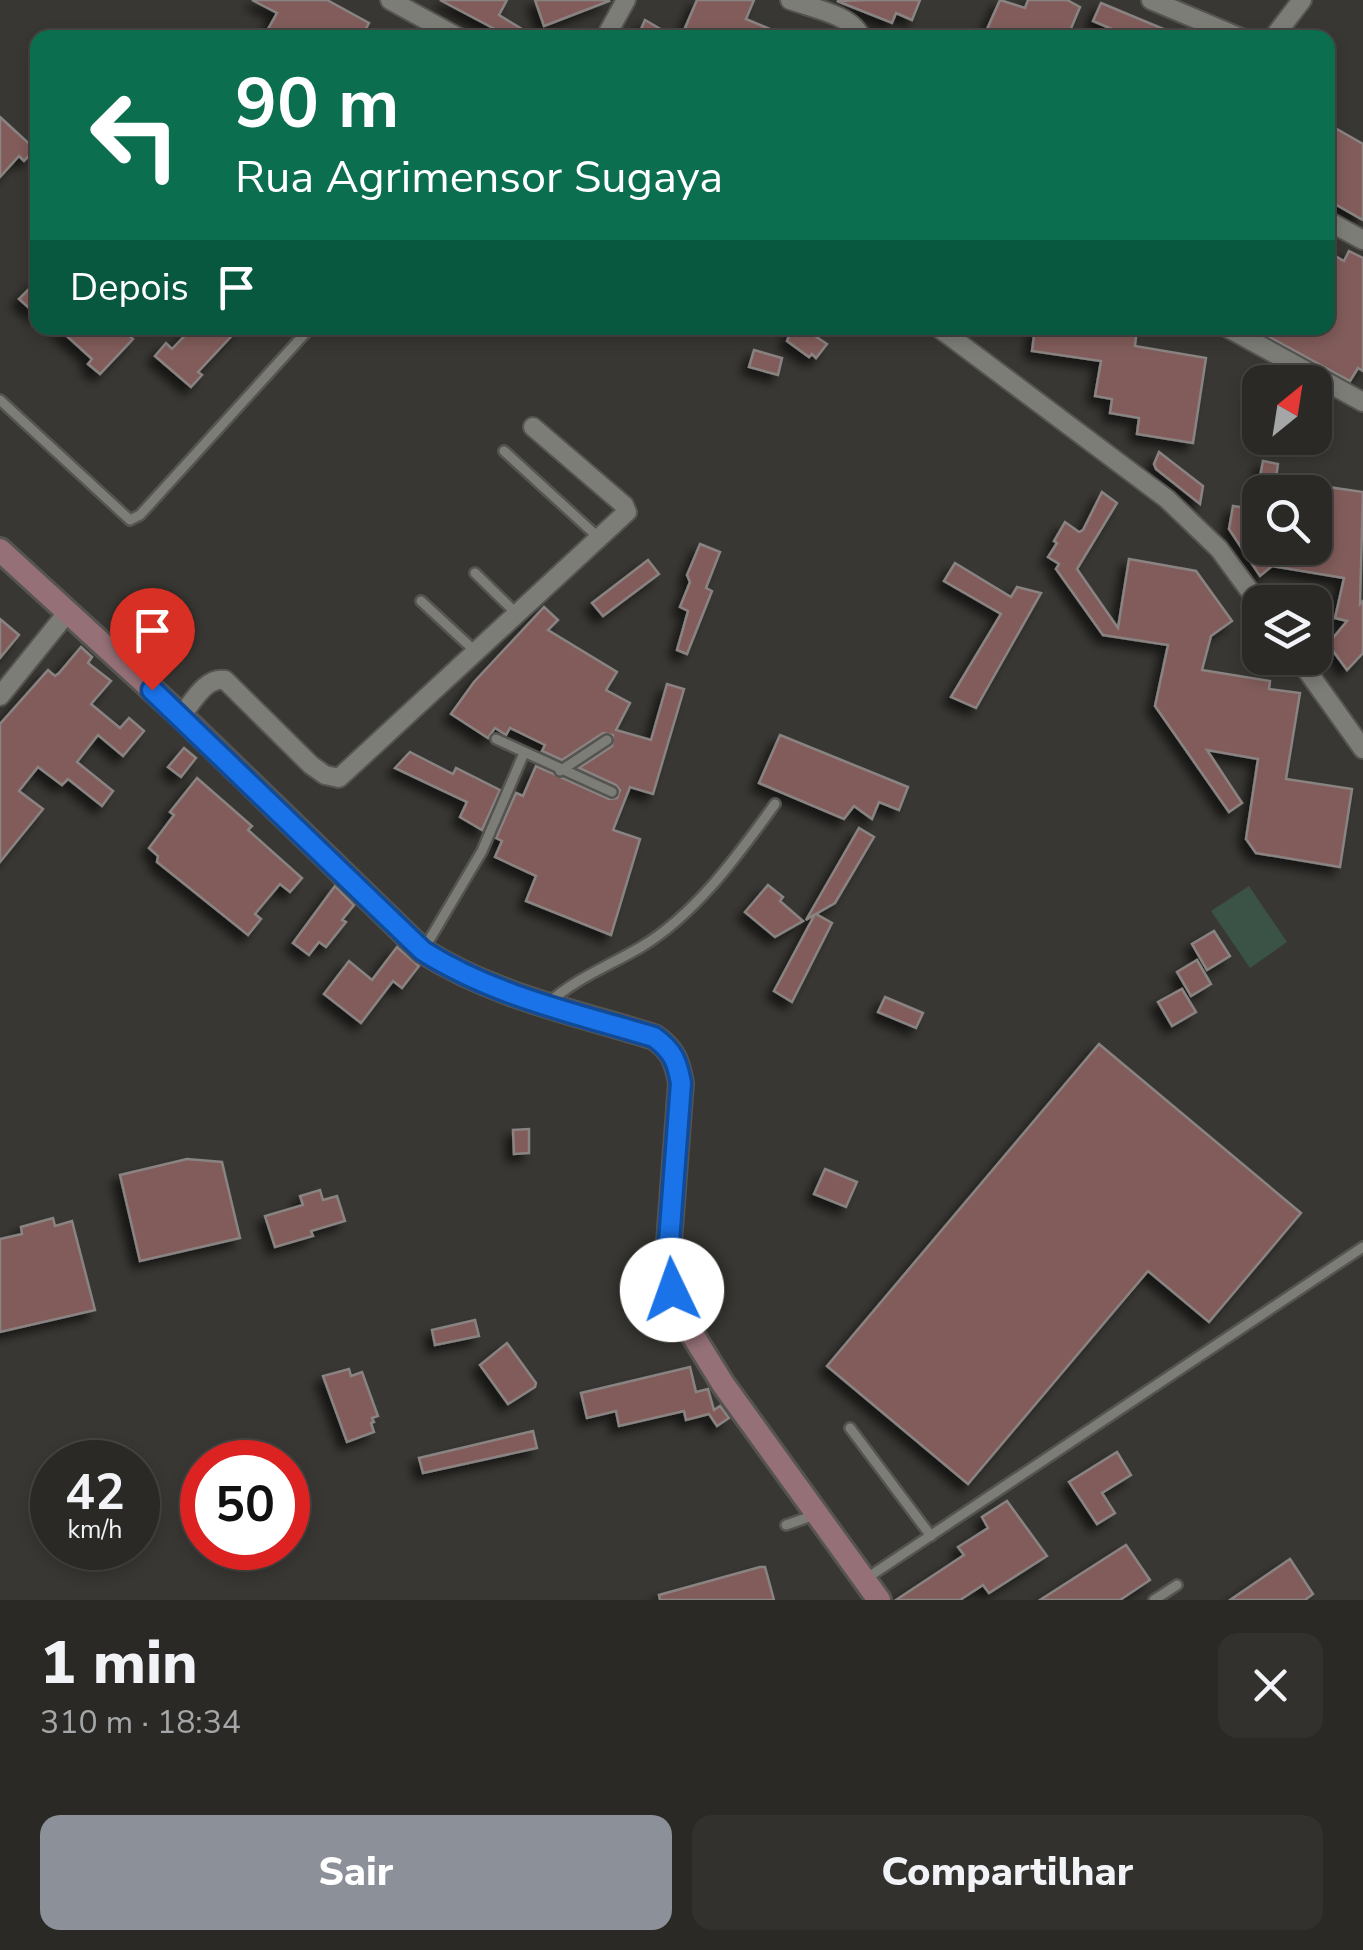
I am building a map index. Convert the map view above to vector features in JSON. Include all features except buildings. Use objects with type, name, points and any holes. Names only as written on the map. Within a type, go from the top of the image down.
[{"type":"main road","points":[[0,550],[181,716],[423,951],[460,975],[545,1006],[654,1037],[676,1059],[681,1083],[668,1255],[672,1290],[696,1343],[880,1600]]},
{"type":"street","points":[[390,0],[444,30]]},
{"type":"street","points":[[609,30],[626,0]]},
{"type":"street","points":[[790,0],[846,21],[858,30]]},
{"type":"street","points":[[1152,0],[1221,30]]},
{"type":"street","points":[[1279,30],[1302,0]]},
{"type":"street","points":[[1335,225],[1363,240]]},
{"type":"street","points":[[948,335],[1167,499],[1219,549],[1245,585]]},
{"type":"street","points":[[1241,335],[1363,402]]},
{"type":"street","points":[[181,716],[208,683],[217,678],[225,680],[311,765],[324,775],[339,778],[626,512],[624,505],[533,428]]},
{"type":"street","points":[[0,696],[67,613]]},
{"type":"street","points":[[1310,675],[1363,749]]},
{"type":"lane","points":[[0,400],[130,520],[140,516],[304,335]]},
{"type":"lane","points":[[504,452],[599,538]]},
{"type":"lane","points":[[476,573],[517,614]]},
{"type":"lane","points":[[421,601],[476,652]]},
{"type":"lane","points":[[496,739],[612,792]]},
{"type":"lane","points":[[560,771],[607,740]]},
{"type":"lane","points":[[423,951],[482,851],[524,753]]},
{"type":"lane","points":[[545,1006],[571,983],[642,947],[672,924],[694,903],[775,804]]},
{"type":"lane","points":[[865,1580],[1363,1246]]},
{"type":"lane","points":[[850,1428],[930,1536]]},
{"type":"lane","points":[[786,1525],[818,1514]]},
{"type":"lane","points":[[1154,1600],[1177,1585]]},
{"type":"green space","points":[[1249,886],[1287,942],[1250,968],[1211,911]]},
{"type":"route","points":[[152,690],[423,951],[460,975],[506,994],[654,1037],[666,1046],[676,1059],[681,1083],[668,1255],[672,1290]]}]
